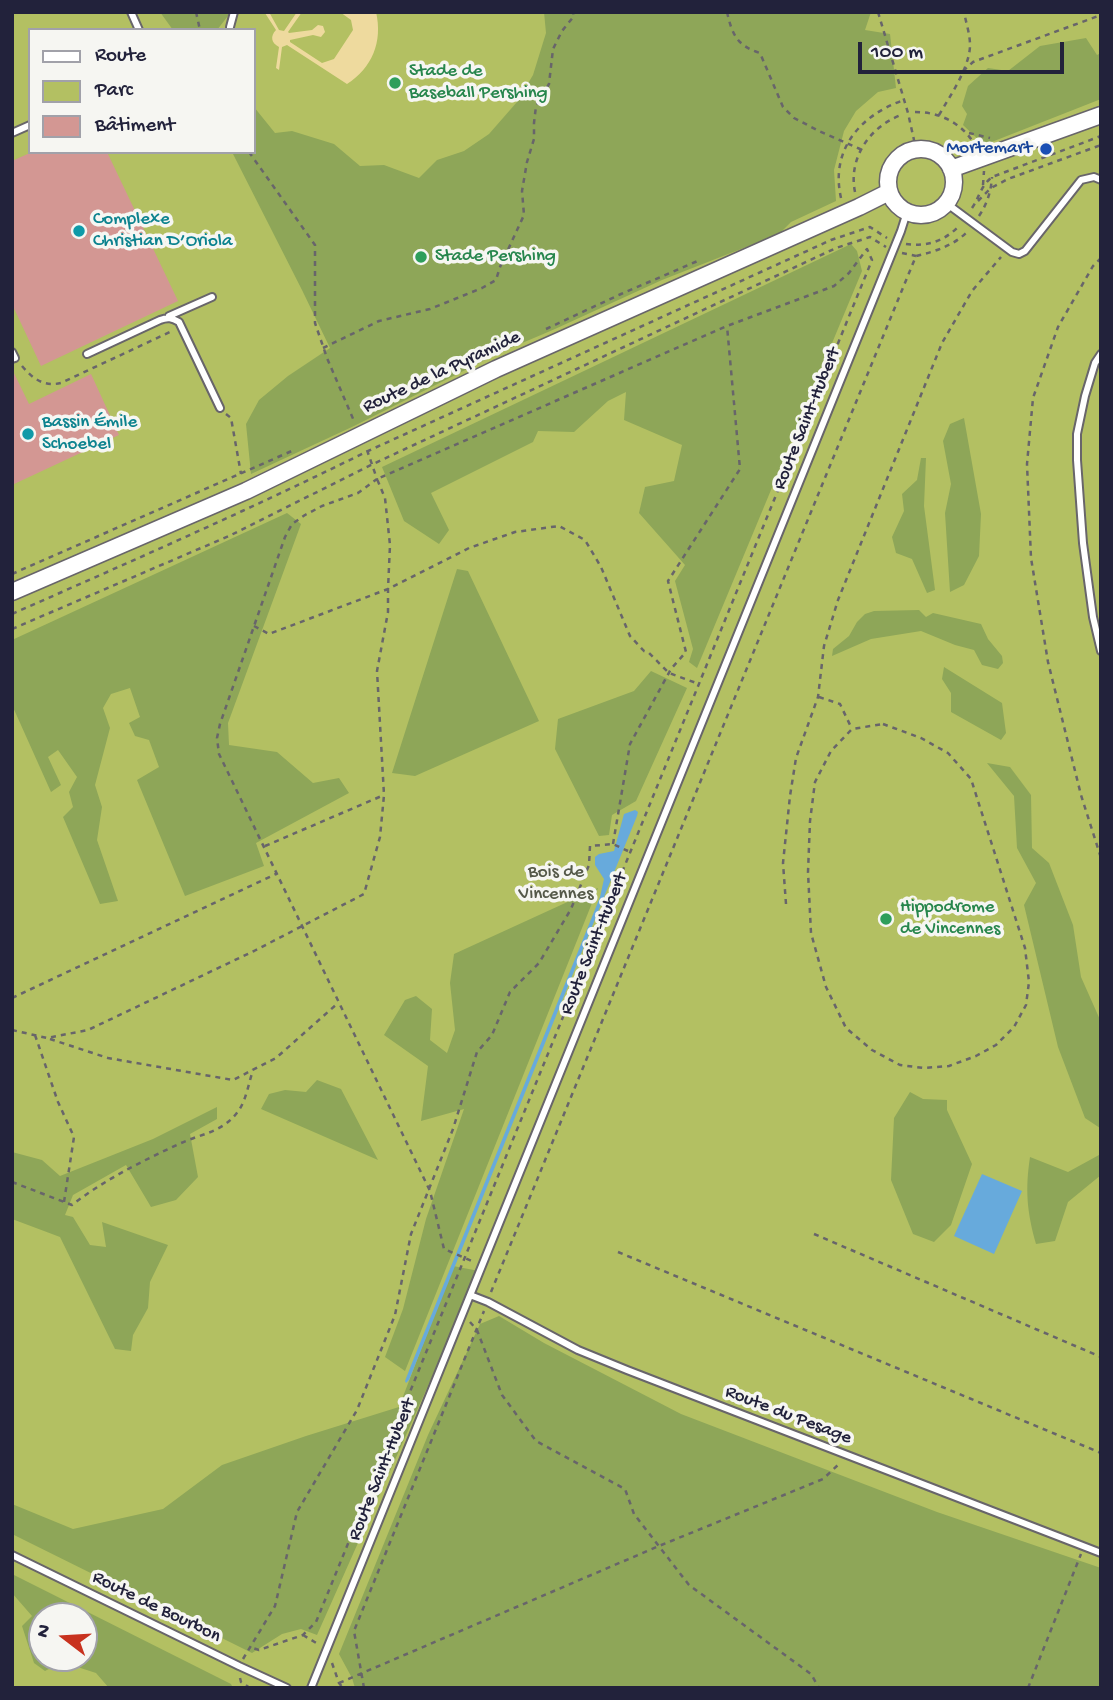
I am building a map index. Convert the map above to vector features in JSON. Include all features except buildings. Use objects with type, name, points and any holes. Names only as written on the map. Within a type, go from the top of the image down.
[{"type":"street","points":[[951,169],[1101,115]]},
{"type":"street","points":[[916,149],[938,153],[951,169],[953,192],[939,210],[929,214],[907,212],[889,192],[889,174],[894,163],[903,154],[916,149]]},
{"type":"street","name":"Route de la Pyramide","points":[[12,592],[246,491],[496,369],[889,192]]},
{"type":"lane","points":[[131,12],[138,28]]},
{"type":"lane","points":[[230,27],[234,12]]},
{"type":"lane","points":[[12,133],[28,126]]},
{"type":"lane","points":[[946,203],[1007,249],[1018,254],[1025,251],[1081,180],[1098,177]]},
{"type":"lane","name":"Route Saint-Hubert","points":[[311,1688],[907,212]]},
{"type":"lane","points":[[87,354],[212,297]]},
{"type":"lane","points":[[166,318],[179,322],[220,408]]},
{"type":"lane","points":[[12,352],[15,358],[12,359]]},
{"type":"lane","points":[[1101,354],[1095,363],[1085,396],[1077,434],[1077,460],[1083,543],[1093,617],[1101,651]]},
{"type":"lane","name":"Route du Pesage","points":[[470,1295],[578,1350],[1101,1553]]},
{"type":"lane","name":"Route de Bourbon","points":[[12,1555],[287,1688]]},
{"type":"path","points":[[323,348],[379,321],[430,309],[496,280],[524,215],[522,191],[534,139],[536,106],[549,84],[552,49],[573,12]]},
{"type":"path","points":[[727,12],[733,34],[739,42],[760,53],[783,107],[794,117],[860,149]]},
{"type":"path","points":[[878,12],[916,149]]},
{"type":"path","points":[[939,115],[969,55],[970,43],[964,12]]},
{"type":"path","points":[[962,71],[973,62],[1101,15]]},
{"type":"path","points":[[841,201],[839,175],[847,143],[867,119],[891,104],[904,100]]},
{"type":"path","points":[[915,112],[939,115],[968,132],[1000,139]]},
{"type":"path","points":[[856,199],[853,180],[860,149],[875,131],[901,115]]},
{"type":"path","points":[[968,132],[978,151]]},
{"type":"path","points":[[982,185],[992,177],[1101,136]]},
{"type":"path","points":[[974,205],[991,188],[1008,179],[1101,145]]},
{"type":"path","points":[[250,154],[315,245],[315,323],[356,426]]},
{"type":"path","points":[[969,213],[982,185],[984,170]]},
{"type":"path","points":[[978,218],[985,206],[992,177]]},
{"type":"path","points":[[905,244],[920,246],[937,242],[955,231],[963,222]]},
{"type":"path","name":"Route de la Pyramide","points":[[12,614],[243,511],[367,449],[831,240],[870,227],[889,240]]},
{"type":"path","points":[[901,253],[916,256],[943,248],[961,239],[971,228]]},
{"type":"path","points":[[12,629],[229,536],[373,464],[836,248],[870,237],[887,247]]},
{"type":"path","points":[[250,1647],[259,1650],[303,1634],[316,1622],[628,850],[699,684],[872,260],[867,249],[849,273],[834,286],[727,326],[377,479],[358,493],[305,515],[292,524],[285,537],[227,702],[217,738],[219,754],[430,1191],[444,1249],[463,1257]]},
{"type":"path","points":[[786,904],[783,863],[796,758],[818,697],[824,646],[838,600],[943,343],[972,291],[1007,249]]},
{"type":"path","points":[[364,1688],[354,1632],[916,256]]},
{"type":"path","points":[[1101,258],[1093,266],[1058,327],[1034,398],[1027,464],[1031,558],[1048,662],[1081,795],[1101,858]]},
{"type":"path","points":[[613,844],[630,744],[669,673],[687,652],[668,581],[740,469],[727,326]]},
{"type":"path","points":[[220,408],[231,418],[240,474],[246,491]]},
{"type":"path","points":[[47,1038],[88,1030],[302,927],[364,894],[380,837],[384,795],[377,671],[388,612],[390,545],[385,498],[367,449]]},
{"type":"path","points":[[253,626],[269,634],[388,589],[480,544],[515,532],[559,526],[585,540],[601,567],[630,636],[669,673],[699,684]]},
{"type":"path","points":[[818,697],[840,704],[852,729]]},
{"type":"path","points":[[883,724],[921,738],[948,752],[971,779],[1026,948],[1029,982],[1026,1005],[1014,1027],[996,1045],[949,1066],[924,1068],[900,1065],[872,1050],[846,1028],[826,987],[811,933],[808,872],[810,821],[815,782],[831,751],[852,729],[883,724]]},
{"type":"path","points":[[264,847],[384,795]]},
{"type":"path","points":[[250,1688],[241,1682],[239,1666],[275,1606],[297,1512],[357,1410],[395,1315],[411,1234],[453,1129],[477,1052],[492,1035],[510,992],[539,963],[571,909],[589,865],[590,846],[613,844],[628,850]]},
{"type":"path","points":[[12,998],[276,874]]},
{"type":"path","points":[[12,1030],[47,1038],[108,1058],[233,1080],[276,1058],[338,1003]]},
{"type":"path","points":[[35,1035],[58,1102],[74,1138],[64,1202]]},
{"type":"path","points":[[12,1182],[72,1205],[92,1189],[159,1154],[218,1130],[240,1108],[253,1070]]},
{"type":"path","points":[[814,1234],[1101,1357]]},
{"type":"path","points":[[618,1252],[1101,1452]]},
{"type":"path","points":[[463,1314],[477,1330],[502,1395],[536,1441],[625,1489],[635,1514],[689,1585],[811,1674],[819,1688]]},
{"type":"path","points":[[339,1683],[823,1479],[848,1457]]},
{"type":"path","points":[[1028,1688],[1084,1547]]},
{"type":"path","points":[[303,1634],[327,1651],[343,1688]]},
{"type":"green space","name":"Bois de Vincennes","points":[[12,12],[1101,12],[1101,1688],[12,1688]]},
{"type":"green space","points":[[160,12],[231,12],[219,28],[172,28]]},
{"type":"green space","name":"Stade Pershing","points":[[544,12],[871,12],[865,30],[890,34],[896,88],[878,92],[856,111],[844,131],[834,170],[836,201],[791,222],[779,234],[662,280],[501,352],[251,474],[246,424],[259,400],[288,376],[330,348],[233,154],[256,154],[256,109],[275,133],[292,131],[334,144],[360,166],[384,165],[419,178],[437,160],[464,151],[489,134],[517,102],[533,75],[546,33]]},
{"type":"green space","points":[[1086,38],[1097,55],[1101,53],[1101,99],[984,145],[963,125],[967,114],[962,106],[968,86],[988,68],[1008,71],[1040,46]]},
{"type":"green space","points":[[851,244],[857,251],[862,271],[697,668],[689,662],[693,649],[675,581],[685,565],[639,513],[645,487],[674,481],[682,445],[624,420],[626,392],[608,401],[574,432],[538,431],[533,442],[431,493],[449,530],[439,544],[404,521],[382,467]]},
{"type":"green space","points":[[964,418],[981,514],[979,556],[964,585],[950,592],[945,513],[951,484],[943,441],[950,424]]},
{"type":"green space","points":[[921,458],[926,458],[924,506],[935,590],[927,593],[912,559],[896,553],[892,537],[904,511],[902,494],[917,480]]},
{"type":"green space","points":[[287,513],[301,524],[228,723],[229,745],[277,752],[313,783],[339,778],[349,793],[256,843],[264,866],[185,896],[137,780],[159,767],[149,740],[135,736],[129,723],[140,717],[130,688],[111,694],[103,708],[110,728],[95,785],[102,807],[97,840],[118,901],[100,904],[63,817],[73,807],[69,792],[77,777],[58,750],[48,757],[61,785],[51,792],[12,705],[12,640]]},
{"type":"green space","points":[[457,569],[468,571],[539,721],[415,776],[392,773]]},
{"type":"green space","points":[[919,610],[926,617],[933,613],[981,624],[988,639],[1002,656],[1003,663],[998,669],[982,665],[974,650],[921,631],[871,639],[832,656],[833,649],[849,636],[865,614],[874,611]]},
{"type":"green space","points":[[944,667],[1002,703],[1006,733],[1001,740],[951,712],[951,693],[942,679]]},
{"type":"green space","points":[[651,671],[687,688],[636,801],[612,815],[609,835],[599,836],[555,749],[558,719],[634,691]]},
{"type":"green space","points":[[987,763],[1010,767],[1031,795],[1032,848],[1049,863],[1073,925],[1081,977],[1101,1022],[1101,1175],[1068,1202],[1055,1241],[1036,1244],[1028,1201],[1030,1157],[1068,1172],[1099,1155],[1100,1128],[1085,1118],[1058,1047],[1024,905],[1036,883],[1017,848],[1014,796]]},
{"type":"green space","points":[[598,888],[405,1371],[385,1357],[403,1309],[426,1219],[464,1109],[421,1121],[428,1066],[384,1035],[405,1000],[416,996],[432,1009],[430,1040],[447,1053],[455,1030],[450,983],[454,954]]},
{"type":"green space","points":[[317,1080],[341,1089],[378,1160],[261,1109],[269,1094],[285,1090],[306,1092]]},
{"type":"green space","points":[[910,1092],[923,1099],[947,1100],[947,1110],[972,1164],[951,1225],[934,1242],[913,1234],[891,1180],[894,1118]]},
{"type":"green space","points":[[217,1107],[217,1119],[190,1134],[198,1177],[176,1200],[151,1207],[126,1165],[73,1195],[65,1215],[73,1217],[90,1245],[106,1247],[102,1222],[168,1245],[150,1282],[148,1308],[133,1335],[131,1351],[115,1349],[60,1237],[12,1219],[12,1152],[42,1160],[60,1176],[153,1139]]},
{"type":"green space","points":[[453,1266],[479,1271],[317,1635],[301,1629],[282,1634],[252,1653],[12,1534],[12,1504],[73,1529],[163,1509],[222,1465],[399,1407]]},
{"type":"green space","points":[[499,1316],[544,1343],[681,1414],[937,1512],[1101,1568],[1101,1688],[355,1688],[339,1654],[428,1435],[480,1324]]},
{"type":"green space","points":[[12,1574],[68,1602],[28,1602],[28,1611],[12,1593]]},
{"type":"green space","points":[[98,1617],[231,1684],[233,1688],[109,1688],[93,1672],[98,1672]]},
{"type":"green space","points":[[28,1620],[28,1644],[22,1626]]},
{"type":"sand","points":[[266,12],[269,12],[279,30],[284,31],[297,12],[302,12],[289,33],[323,26],[325,32],[321,37],[313,35],[290,40],[322,63],[334,59],[353,30],[351,20],[340,12],[376,12],[378,34],[374,53],[363,70],[347,84],[287,45],[282,47],[279,70],[276,68],[279,47],[272,39],[276,30]]},
{"type":"water","points":[[635,810],[638,812],[637,816],[406,1383],[600,897],[604,879],[595,865],[595,857],[614,851],[624,814]]},
{"type":"water","points":[[982,1174],[1022,1191],[994,1254],[954,1236]]},
{"type":"place","name":"Stade de Baseball Pershing","points":[[395,83]]},
{"type":"place","name":"Mortemart","points":[[1046,149]]},
{"type":"place","name":"Complexe Christian D’Oriola","points":[[79,231]]},
{"type":"place","name":"Stade Pershing","points":[[421,257]]},
{"type":"place","name":"Bassin Émile Schoebel","points":[[28,434]]},
{"type":"place","name":"Hippodrome de Vincennes","points":[[886,919]]}]
